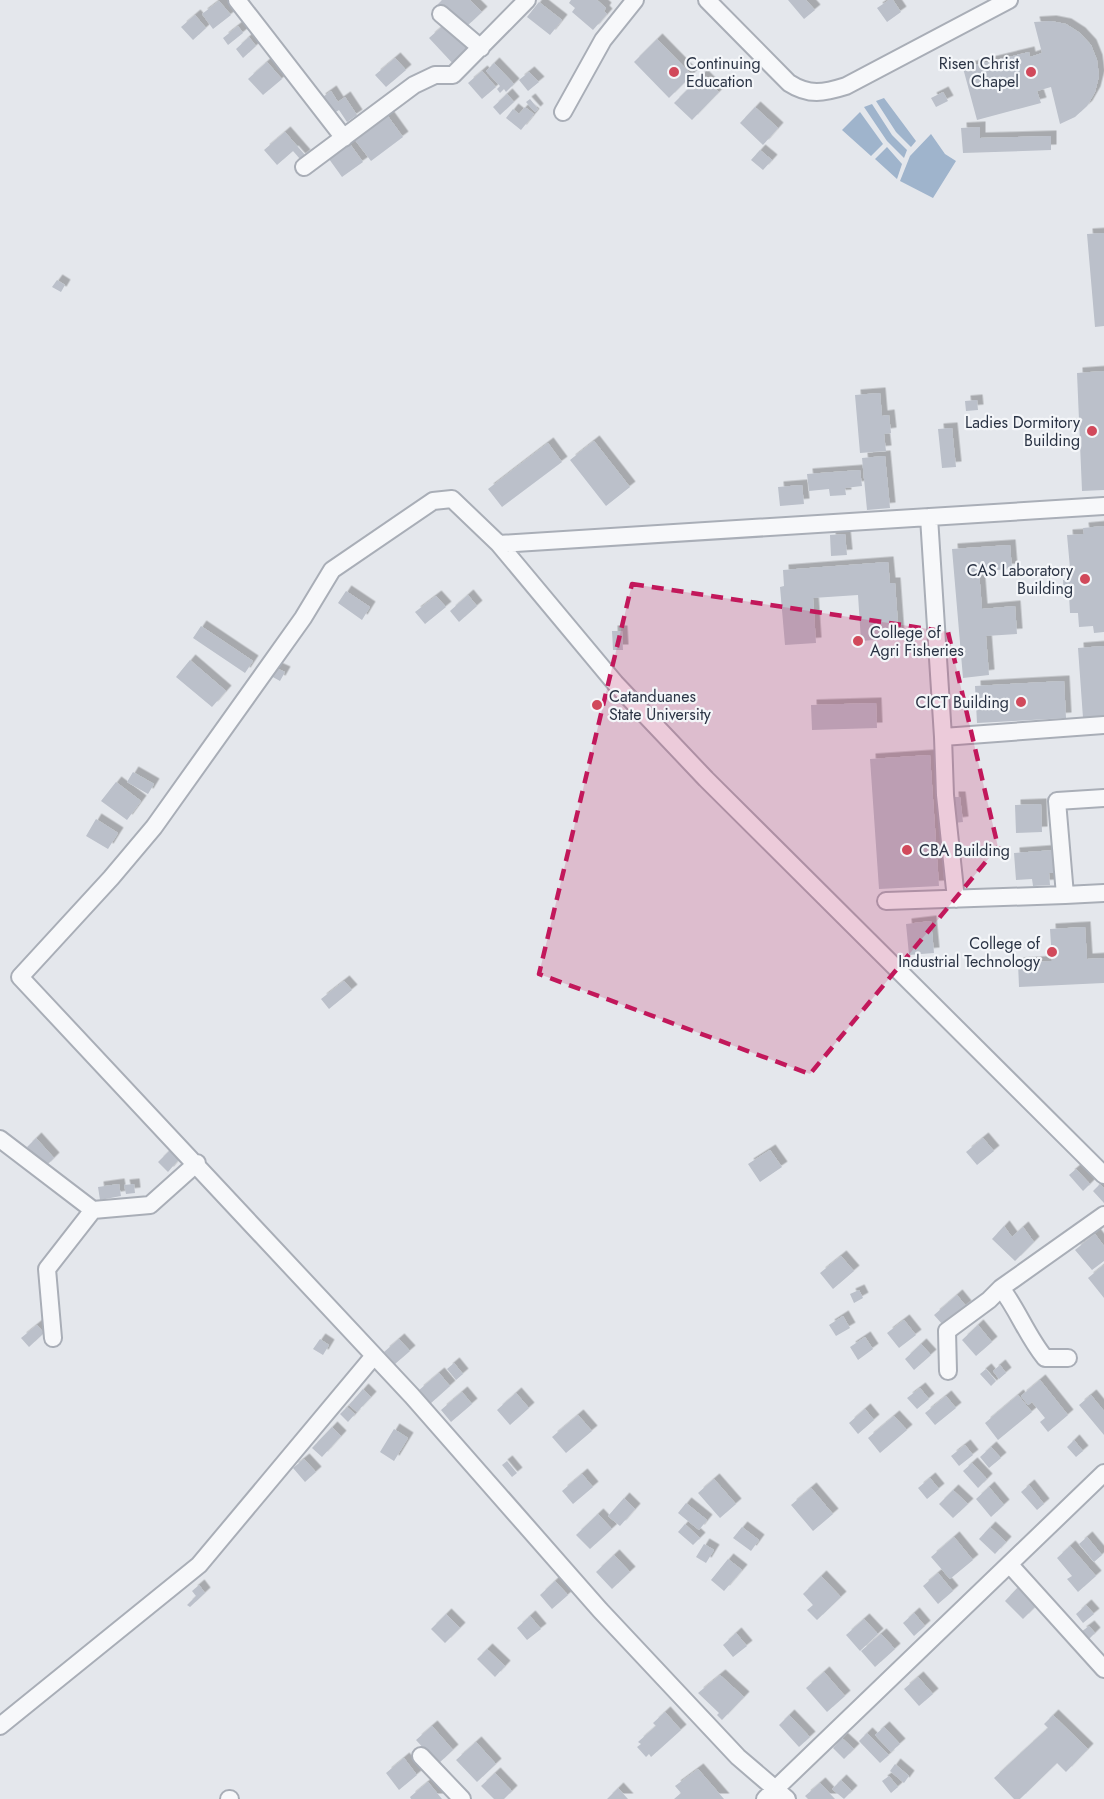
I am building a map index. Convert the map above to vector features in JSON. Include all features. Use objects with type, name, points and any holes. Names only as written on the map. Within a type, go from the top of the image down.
[{"type":"street","points":[[237,0],[344,138]]},
{"type":"street","points":[[303,167],[414,85],[435,75],[453,75],[527,0]]},
{"type":"street","points":[[563,112],[603,40],[635,0]]},
{"type":"street","points":[[707,0],[789,83],[803,92],[824,93],[846,86],[1010,0]]},
{"type":"street","points":[[441,14],[481,48]]},
{"type":"street","points":[[1104,1174],[706,779],[615,683],[499,544],[460,503],[452,499],[440,499],[425,506],[332,570],[303,618],[154,827],[111,878],[20,977],[197,1163],[412,1396],[616,1626],[776,1795],[1104,1473]]},
{"type":"street","points":[[499,544],[1104,506]]},
{"type":"street","points":[[929,517],[945,795],[956,899]]},
{"type":"street","points":[[943,737],[1104,725]]},
{"type":"street","points":[[1065,895],[1057,801],[1104,798]]},
{"type":"street","points":[[886,901],[1104,893]]},
{"type":"street","points":[[0,1139],[93,1210],[150,1205],[197,1163]]},
{"type":"street","points":[[53,1338],[47,1269],[93,1210]]},
{"type":"street","points":[[948,1371],[947,1331],[989,1300],[1001,1288],[1104,1215]]},
{"type":"street","points":[[1001,1288],[1017,1308],[1032,1343],[1045,1358],[1068,1358]]},
{"type":"street","points":[[0,1726],[199,1565],[374,1357]]},
{"type":"street","points":[[1010,1565],[1104,1669]]},
{"type":"street","points":[[421,1756],[462,1799]]},
{"type":"highlighted area","points":[[632,584],[948,632],[998,847],[810,1074],[539,974]]},
{"type":"water","points":[[884,98],[916,141],[911,147],[896,132],[876,101]]},
{"type":"water","points":[[872,104],[892,135],[907,150],[904,158],[887,141],[864,107]]},
{"type":"water","points":[[860,112],[883,144],[871,156],[842,130]]},
{"type":"water","points":[[931,134],[945,154],[956,161],[933,198],[900,181],[910,156]]},
{"type":"water","points":[[887,147],[902,164],[897,179],[875,159]]},
{"type":"building","points":[[442,0],[470,0],[482,12],[466,27],[459,29],[436,6]]},
{"type":"building","points":[[571,0],[597,0],[606,8],[604,11],[607,14],[593,30],[572,12],[575,8],[569,3]]},
{"type":"building","points":[[788,0],[806,0],[815,10],[804,19]]},
{"type":"building","points":[[893,0],[901,12],[887,22],[877,8]]},
{"type":"building","points":[[219,1],[231,15],[213,29],[202,14]]},
{"type":"building","points":[[539,2],[562,20],[550,35],[527,17]]},
{"type":"building","points":[[195,15],[206,28],[193,40],[181,27]]},
{"type":"building","name":"Risen Christ Chapel","points":[[1051,21],[1066,24],[1080,33],[1091,45],[1097,60],[1099,76],[1095,92],[1087,106],[1075,117],[1060,124],[1051,87],[1037,91],[1041,103],[977,120],[963,68],[1029,52],[1030,57],[1042,53],[1034,22]]},
{"type":"building","points":[[445,24],[474,51],[456,67],[429,38]]},
{"type":"building","points":[[238,26],[243,33],[228,45],[223,38]]},
{"type":"building","points":[[249,37],[256,46],[243,58],[236,49]]},
{"type":"building","points":[[657,39],[692,75],[669,98],[634,62]]},
{"type":"building","points":[[395,58],[406,70],[386,87],[375,75]]},
{"type":"building","points":[[267,62],[282,79],[263,95],[248,79]]},
{"type":"building","points":[[494,63],[514,84],[506,92],[504,89],[500,93],[497,89],[500,86],[486,71]]},
{"type":"building","points":[[482,71],[496,87],[482,99],[468,83]]},
{"type":"building","points":[[529,72],[539,82],[528,91],[519,80]]},
{"type":"building","points":[[702,75],[719,92],[692,120],[674,103]]},
{"type":"building","points":[[331,91],[338,102],[345,97],[357,115],[347,122],[339,110],[331,115],[320,99]]},
{"type":"building","points":[[943,92],[948,101],[936,107],[931,98]]},
{"type":"building","points":[[507,94],[514,102],[500,115],[493,107]]},
{"type":"building","points":[[530,99],[538,109],[535,112],[526,102]]},
{"type":"building","points":[[525,107],[534,114],[521,130],[506,118],[513,109],[519,114]]},
{"type":"building","points":[[755,107],[778,128],[763,145],[740,123]]},
{"type":"building","points":[[385,112],[403,137],[371,161],[352,136]]},
{"type":"building","points":[[980,127],[980,138],[1051,136],[1051,150],[963,153],[961,128]]},
{"type":"building","points":[[285,132],[305,155],[300,159],[293,151],[277,165],[264,150]]},
{"type":"building","points":[[350,144],[363,162],[342,177],[329,159]]},
{"type":"building","points":[[760,150],[772,160],[763,170],[751,160]]},
{"type":"building","points":[[1104,233],[1104,326],[1095,327],[1087,234]]},
{"type":"building","points":[[57,280],[65,285],[61,292],[52,287]]},
{"type":"building","name":"Ladies Dormitory Building","points":[[1104,371],[1104,490],[1082,491],[1077,373]]},
{"type":"building","points":[[880,393],[882,416],[889,415],[891,433],[884,434],[886,451],[860,453],[855,395]]},
{"type":"building","points":[[977,400],[978,410],[966,411],[965,401]]},
{"type":"building","points":[[952,428],[956,467],[942,468],[938,429]]},
{"type":"building","points":[[594,441],[630,487],[606,506],[570,460]]},
{"type":"building","points":[[548,443],[562,462],[502,507],[488,489]]},
{"type":"building","points":[[885,456],[890,508],[867,510],[862,458]]},
{"type":"building","points":[[860,470],[862,486],[845,488],[846,495],[830,496],[829,489],[809,491],[807,474]]},
{"type":"building","points":[[802,485],[804,504],[780,506],[778,487]]},
{"type":"building","name":"CAS Laboratory Building","points":[[1104,526],[1104,632],[1094,633],[1093,626],[1079,627],[1078,613],[1070,613],[1069,595],[1064,596],[1063,580],[1071,579],[1067,535],[1084,534],[1083,528]]},
{"type":"building","points":[[845,534],[847,555],[831,556],[830,535]]},
{"type":"building","points":[[1010,545],[1012,569],[979,571],[982,609],[1015,606],[1017,634],[986,636],[989,675],[963,678],[952,549]]},
{"type":"building","points":[[888,562],[890,583],[895,583],[899,638],[861,641],[858,595],[813,598],[816,643],[785,645],[780,587],[784,586],[783,570]]},
{"type":"building","points":[[346,591],[370,607],[362,620],[338,603]]},
{"type":"building","points":[[468,595],[477,606],[459,622],[450,611]]},
{"type":"building","points":[[436,596],[446,607],[425,624],[415,612]]},
{"type":"building","points":[[201,626],[253,661],[245,673],[193,638]]},
{"type":"building","points":[[612,631],[622,631],[623,650],[613,650]]},
{"type":"building","points":[[1104,646],[1104,717],[1083,718],[1078,648]]},
{"type":"building","points":[[190,660],[226,691],[212,707],[176,677]]},
{"type":"building","points":[[276,668],[285,672],[280,681],[271,676]]},
{"type":"building","name":"CICT Building","points":[[1064,681],[1066,718],[977,723],[975,686]]},
{"type":"building","points":[[876,703],[877,728],[812,730],[811,705]]},
{"type":"building","name":"CBA Building","points":[[930,755],[939,886],[879,889],[870,759]]},
{"type":"building","points":[[133,772],[154,784],[148,794],[127,782]]},
{"type":"building","points":[[116,782],[141,801],[127,820],[101,801]]},
{"type":"building","points":[[953,797],[960,797],[963,822],[955,823]]},
{"type":"building","points":[[1041,804],[1042,832],[1016,833],[1015,805]]},
{"type":"building","points":[[96,819],[118,833],[108,849],[86,836]]},
{"type":"building","points":[[1055,850],[1056,873],[1049,873],[1050,885],[1033,886],[1032,879],[1016,880],[1014,853]]},
{"type":"building","points":[[931,921],[934,953],[909,955],[906,924]]},
{"type":"building","points":[[1085,927],[1087,959],[1104,958],[1104,983],[1019,987],[1018,963],[1052,961],[1050,929]]},
{"type":"building","points":[[344,981],[352,990],[329,1009],[321,999]]},
{"type":"building","points":[[36,1138],[54,1158],[45,1167],[27,1147]]},
{"type":"building","points":[[983,1138],[994,1151],[977,1165],[966,1152]]},
{"type":"building","points":[[170,1150],[179,1159],[168,1172],[158,1162]]},
{"type":"building","points":[[770,1150],[782,1167],[760,1182],[748,1164]]},
{"type":"building","points":[[1076,1169],[1090,1184],[1083,1191],[1069,1175]]},
{"type":"building","points":[[119,1184],[121,1196],[100,1200],[98,1187]]},
{"type":"building","points":[[134,1184],[135,1193],[126,1194],[124,1185]]},
{"type":"building","points":[[1100,1184],[1104,1188],[1104,1203],[1093,1191]]},
{"type":"building","points":[[1004,1226],[1012,1237],[1023,1227],[1034,1242],[1015,1261],[992,1239]]},
{"type":"building","points":[[1095,1234],[1104,1246],[1104,1261],[1092,1270],[1075,1250]]},
{"type":"building","points":[[841,1256],[854,1271],[833,1289],[820,1273]]},
{"type":"building","points":[[1104,1265],[1104,1298],[1088,1278]]},
{"type":"building","points":[[859,1290],[863,1298],[854,1303],[850,1294]]},
{"type":"building","points":[[957,1295],[966,1306],[943,1325],[934,1315]]},
{"type":"building","points":[[843,1316],[850,1328],[836,1336],[829,1325]]},
{"type":"building","points":[[904,1320],[916,1335],[899,1348],[887,1333]]},
{"type":"building","points":[[37,1325],[44,1333],[29,1347],[21,1338]]},
{"type":"building","points":[[978,1325],[992,1342],[976,1356],[962,1340]]},
{"type":"building","points":[[865,1337],[873,1349],[858,1360],[850,1347]]},
{"type":"building","points":[[320,1339],[329,1345],[323,1355],[313,1349]]},
{"type":"building","points":[[399,1339],[410,1351],[395,1364],[384,1352]]},
{"type":"building","points":[[921,1344],[931,1355],[914,1370],[905,1359]]},
{"type":"building","points":[[454,1363],[463,1374],[456,1380],[447,1369]]},
{"type":"building","points":[[1000,1365],[1006,1373],[999,1379],[993,1371]]},
{"type":"building","points":[[986,1369],[996,1381],[991,1386],[980,1374]]},
{"type":"building","points":[[439,1373],[450,1386],[430,1404],[418,1391]]},
{"type":"building","points":[[1040,1380],[1068,1415],[1048,1432],[1040,1422],[1045,1418],[1032,1402],[1028,1405],[1021,1396]]},
{"type":"building","points":[[920,1388],[929,1399],[917,1409],[907,1398]]},
{"type":"building","points":[[363,1389],[371,1397],[357,1412],[349,1405]]},
{"type":"building","points":[[462,1392],[472,1404],[451,1422],[441,1410]]},
{"type":"building","points":[[516,1393],[529,1408],[510,1425],[497,1410]]},
{"type":"building","points":[[1018,1395],[1032,1412],[998,1440],[985,1423]]},
{"type":"building","points":[[1091,1395],[1104,1411],[1104,1435],[1079,1405]]},
{"type":"building","points":[[946,1396],[956,1408],[935,1425],[925,1413]]},
{"type":"building","points":[[347,1407],[355,1414],[348,1422],[340,1414]]},
{"type":"building","points":[[865,1409],[874,1420],[858,1434],[849,1423]]},
{"type":"building","points":[[578,1415],[592,1431],[566,1453],[552,1437]]},
{"type":"building","points":[[894,1416],[907,1430],[880,1453],[868,1438]]},
{"type":"building","points":[[332,1427],[341,1436],[322,1457],[312,1448]]},
{"type":"building","points":[[394,1429],[408,1438],[394,1461],[380,1452]]},
{"type":"building","points":[[1074,1440],[1083,1451],[1076,1457],[1067,1447]]},
{"type":"building","points":[[965,1445],[973,1455],[959,1466],[951,1456]]},
{"type":"building","points":[[991,1447],[1001,1458],[989,1468],[980,1457]]},
{"type":"building","points":[[304,1459],[316,1472],[305,1482],[293,1468]]},
{"type":"building","points":[[507,1461],[517,1473],[512,1477],[502,1465]]},
{"type":"building","points":[[972,1463],[987,1479],[978,1488],[963,1471]]},
{"type":"building","points":[[582,1474],[593,1487],[573,1504],[562,1491]]},
{"type":"building","points":[[930,1478],[939,1489],[927,1499],[918,1488]]},
{"type":"building","points":[[714,1479],[736,1504],[720,1518],[698,1493]]},
{"type":"building","points":[[1029,1485],[1044,1504],[1037,1510],[1021,1492]]},
{"type":"building","points":[[989,1487],[1004,1505],[991,1517],[976,1499]]},
{"type":"building","points":[[811,1488],[833,1514],[813,1531],[791,1505]]},
{"type":"building","points":[[953,1490],[968,1504],[953,1518],[939,1504]]},
{"type":"building","points":[[624,1498],[635,1509],[620,1526],[608,1516]]},
{"type":"building","points":[[686,1503],[707,1520],[699,1530],[678,1513]]},
{"type":"building","points":[[598,1514],[612,1529],[590,1549],[576,1535]]},
{"type":"building","points":[[685,1524],[700,1538],[693,1545],[678,1532]]},
{"type":"building","points":[[742,1527],[759,1540],[751,1551],[733,1538]]},
{"type":"building","points":[[990,1527],[1006,1542],[995,1554],[979,1539]]},
{"type":"building","points":[[954,1537],[973,1560],[950,1579],[931,1557]]},
{"type":"building","points":[[1087,1537],[1102,1555],[1094,1562],[1079,1544]]},
{"type":"building","points":[[704,1544],[714,1550],[706,1563],[696,1557]]},
{"type":"building","points":[[1070,1546],[1096,1576],[1078,1592],[1067,1579],[1072,1576],[1057,1558]]},
{"type":"building","points":[[614,1555],[630,1572],[612,1589],[596,1572]]},
{"type":"building","points":[[728,1559],[742,1570],[724,1591],[711,1580]]},
{"type":"building","points":[[938,1573],[953,1591],[938,1604],[923,1586]]},
{"type":"building","points":[[821,1576],[841,1597],[817,1620],[807,1610],[813,1605],[803,1594]]},
{"type":"building","points":[[555,1581],[568,1595],[552,1609],[540,1595]]},
{"type":"building","points":[[1022,1583],[1040,1602],[1023,1619],[1005,1601]]},
{"type":"building","points":[[199,1585],[205,1593],[190,1607],[187,1605],[196,1596],[192,1591]]},
{"type":"building","points":[[1086,1605],[1094,1614],[1083,1623],[1076,1614]]},
{"type":"building","points":[[914,1613],[925,1626],[914,1636],[903,1623]]},
{"type":"building","points":[[446,1614],[460,1628],[445,1643],[431,1629]]},
{"type":"building","points":[[530,1616],[541,1629],[527,1640],[517,1628]]},
{"type":"building","points":[[864,1619],[878,1634],[860,1651],[846,1635]]},
{"type":"building","points":[[1089,1626],[1095,1633],[1088,1640],[1081,1632]]},
{"type":"building","points":[[736,1633],[747,1646],[733,1657],[723,1645]]},
{"type":"building","points":[[881,1634],[895,1649],[875,1667],[861,1651]]},
{"type":"building","points":[[487,1649],[505,1666],[495,1677],[477,1659]]},
{"type":"building","points":[[824,1672],[845,1696],[827,1712],[806,1688]]},
{"type":"building","points":[[720,1675],[744,1697],[722,1720],[717,1715],[719,1713],[698,1693]]},
{"type":"building","points":[[918,1677],[933,1694],[919,1706],[904,1689]]},
{"type":"building","points":[[665,1712],[681,1730],[651,1757],[649,1754],[646,1757],[637,1747],[641,1744],[638,1742],[656,1726],[653,1723]]},
{"type":"building","points":[[789,1715],[810,1737],[799,1747],[779,1725]]},
{"type":"building","points":[[1053,1715],[1088,1749],[1066,1772],[1057,1763],[1020,1799],[1014,1799],[994,1778],[1048,1728],[1044,1724]]},
{"type":"building","points":[[432,1726],[453,1750],[438,1764],[416,1740]]},
{"type":"building","points":[[884,1727],[900,1744],[891,1752],[875,1735]]},
{"type":"building","points":[[867,1733],[889,1755],[880,1763],[859,1741]]},
{"type":"building","points":[[842,1738],[854,1749],[844,1759],[833,1748]]},
{"type":"building","points":[[476,1742],[496,1764],[477,1782],[456,1760]]},
{"type":"building","points":[[404,1758],[417,1775],[399,1790],[386,1773]]},
{"type":"building","points":[[895,1764],[909,1776],[904,1783],[890,1771]]},
{"type":"building","points":[[698,1769],[724,1799],[674,1799],[681,1793],[675,1786]]},
{"type":"building","points":[[495,1773],[512,1791],[504,1799],[494,1799],[481,1786]]},
{"type":"building","points":[[889,1776],[898,1787],[891,1793],[882,1781]]},
{"type":"building","points":[[841,1780],[852,1791],[844,1799],[832,1789]]},
{"type":"building","points":[[428,1782],[442,1799],[411,1799],[410,1797]]},
{"type":"building","points":[[820,1783],[835,1799],[808,1799],[805,1796]]},
{"type":"building","points":[[618,1788],[628,1799],[607,1799]]},
{"type":"place","name":"Continuing Education","points":[[674,72]]},
{"type":"place","name":"Risen Christ Chapel","points":[[1031,72]]},
{"type":"place","name":"Ladies Dormitory Building","points":[[1092,431]]},
{"type":"place","name":"CAS Laboratory Building","points":[[1085,579]]},
{"type":"place","name":"College of Agri Fisheries","points":[[858,641]]},
{"type":"place","name":"CICT Building","points":[[1021,702]]},
{"type":"place","name":"Catanduanes State University","points":[[597,705]]},
{"type":"place","name":"CBA Building","points":[[907,850]]},
{"type":"place","name":"College of Industrial Technology","points":[[1052,952]]}]
